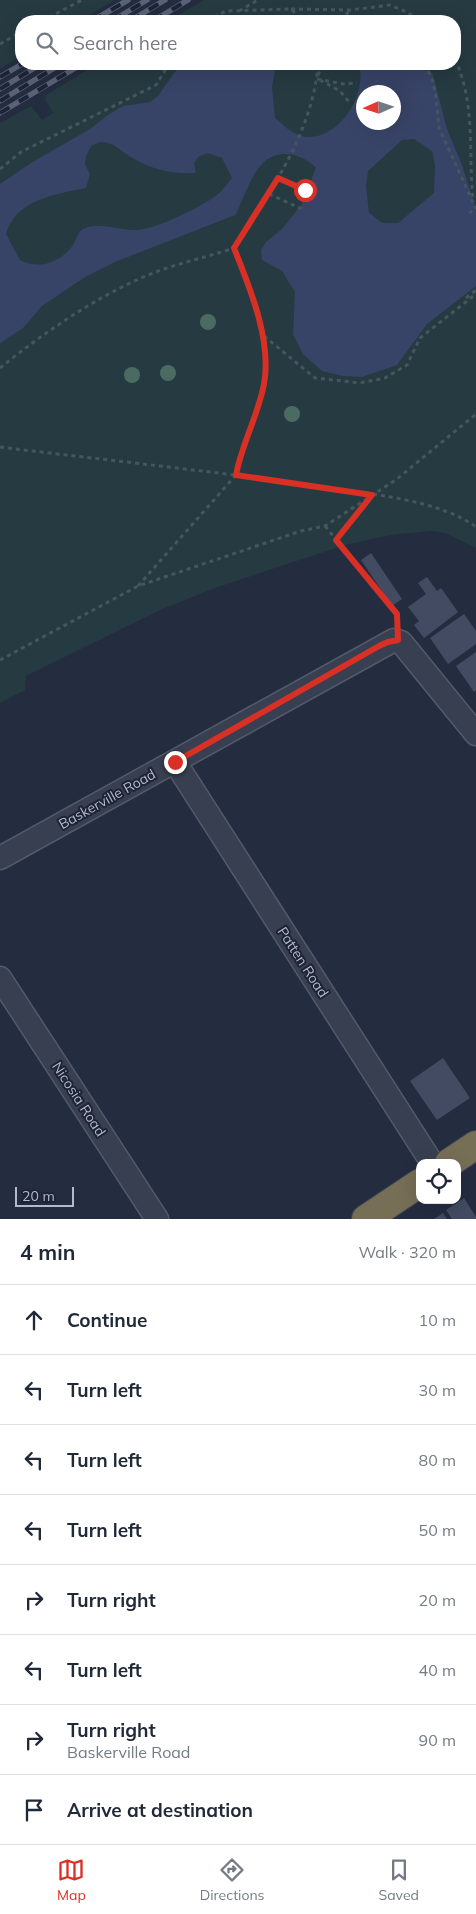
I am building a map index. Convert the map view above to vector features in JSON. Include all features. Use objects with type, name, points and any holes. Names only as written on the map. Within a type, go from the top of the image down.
[{"type":"highway","points":[[455,1159],[476,1144]]},
{"type":"highway","points":[[366,1219],[416,1186]]},
{"type":"street","points":[[398,640],[476,734]]},
{"type":"street","name":"Baskerville Road","points":[[0,858],[175,762],[379,646],[398,640]]},
{"type":"street","name":"Patten Road","points":[[175,762],[429,1159]]},
{"type":"street","name":"Nicosia Road","points":[[0,978],[157,1219]]},
{"type":"path","points":[[53,15],[82,0]]},
{"type":"path","points":[[238,12],[258,0]]},
{"type":"path","points":[[218,15],[226,11],[350,10],[390,5],[411,15]]},
{"type":"path","points":[[291,9],[296,15]]},
{"type":"path","points":[[346,15],[350,10]]},
{"type":"path","points":[[0,44],[15,35]]},
{"type":"path","points":[[0,169],[22,152],[156,85],[165,70]]},
{"type":"path","points":[[0,366],[67,320],[130,283],[165,269],[234,248],[269,194],[288,160],[303,126],[319,70]]},
{"type":"path","points":[[428,70],[433,82],[439,128],[476,208]]},
{"type":"path","points":[[459,70],[470,108],[473,198],[476,208]]},
{"type":"path","points":[[317,79],[343,84],[357,83]]},
{"type":"path","points":[[317,79],[340,91],[349,102]]},
{"type":"path","points":[[278,178],[311,192]]},
{"type":"path","points":[[269,194],[302,209]]},
{"type":"path","points":[[469,213],[476,208]]},
{"type":"path","points":[[138,586],[236,475],[240,452],[254,422],[264,383],[264,336],[246,277],[234,248]]},
{"type":"path","points":[[264,336],[315,378],[360,383],[384,378],[407,365],[420,338],[476,292]]},
{"type":"path","points":[[463,293],[467,300]]},
{"type":"path","points":[[0,660],[138,586],[301,531],[325,526],[397,479],[476,414]]},
{"type":"path","points":[[0,447],[236,475],[372,495],[449,511],[476,527]]},
{"type":"path","points":[[336,540],[372,495]]},
{"type":"path","points":[[470,523],[476,523]]},
{"type":"path","points":[[325,526],[397,614],[398,640]]},
{"type":"shaded area","points":[[0,0],[115,0],[89,15],[15,15],[15,60],[0,69]]},
{"type":"shaded area","points":[[204,0],[476,0],[476,548],[445,533],[431,531],[390,535],[345,545],[215,588],[160,610],[26,676],[25,690],[0,703],[0,123],[31,106],[42,120],[53,113],[45,99],[46,95],[87,70],[461,70],[461,15],[178,15]]},
{"type":"water","points":[[176,70],[275,70],[272,88],[275,118],[294,133],[308,137],[320,135],[331,130],[349,112],[356,97],[356,130],[401,130],[401,85],[359,85],[360,70],[429,70],[433,75],[447,129],[462,165],[476,209],[476,286],[427,324],[397,365],[362,377],[343,376],[322,371],[303,354],[293,334],[295,292],[282,271],[262,260],[261,250],[266,242],[282,229],[302,204],[316,167],[295,155],[276,155],[267,159],[260,166],[235,215],[115,262],[85,277],[42,306],[23,328],[0,343],[0,184],[31,163],[90,129],[123,106],[150,102],[158,96]],"holes":[[[414,139],[432,151],[435,165],[434,193],[398,223],[382,223],[369,213],[366,186],[368,171],[402,140]],[[100,142],[110,144],[146,165],[179,173],[196,173],[194,163],[198,157],[208,153],[222,158],[232,178],[219,193],[209,200],[189,212],[166,222],[136,230],[102,226],[89,227],[81,230],[73,245],[56,260],[42,264],[27,263],[20,260],[6,234],[18,213],[38,200],[86,188],[90,174],[85,164],[86,156],[91,146]]]},
{"type":"building","points":[[371,553],[402,599],[392,606],[361,560]]},
{"type":"building","points":[[427,577],[437,591],[441,588],[458,612],[424,638],[414,625],[419,621],[408,607],[426,594],[418,583]]},
{"type":"building","points":[[464,614],[476,631],[476,644],[448,664],[430,638]]},
{"type":"building","points":[[476,652],[476,690],[474,692],[456,666]]},
{"type":"building","points":[[443,1058],[470,1098],[437,1120],[410,1081]]},
{"type":"building","points":[[464,1198],[476,1219],[452,1219],[446,1210],[455,1204],[461,1204],[461,1200]]},
{"type":"building","points":[[443,1213],[447,1219],[434,1219]]},
{"type":"railway","points":[[102,15],[128,0]]},
{"type":"railway","points":[[122,15],[147,0]]},
{"type":"railway","points":[[140,15],[165,0]]},
{"type":"railway","points":[[163,15],[188,0]]},
{"type":"railway","points":[[0,77],[15,68]]},
{"type":"railway","points":[[0,89],[31,70]]},
{"type":"railway","points":[[0,101],[51,70]]},
{"type":"railway","points":[[0,113],[72,70]]},
{"type":"route","points":[[175,762],[379,646],[398,640],[397,614],[336,540],[372,495],[236,475],[240,452],[254,422],[264,383],[265,364],[264,336],[246,277],[234,248],[278,178],[305,190]]}]
